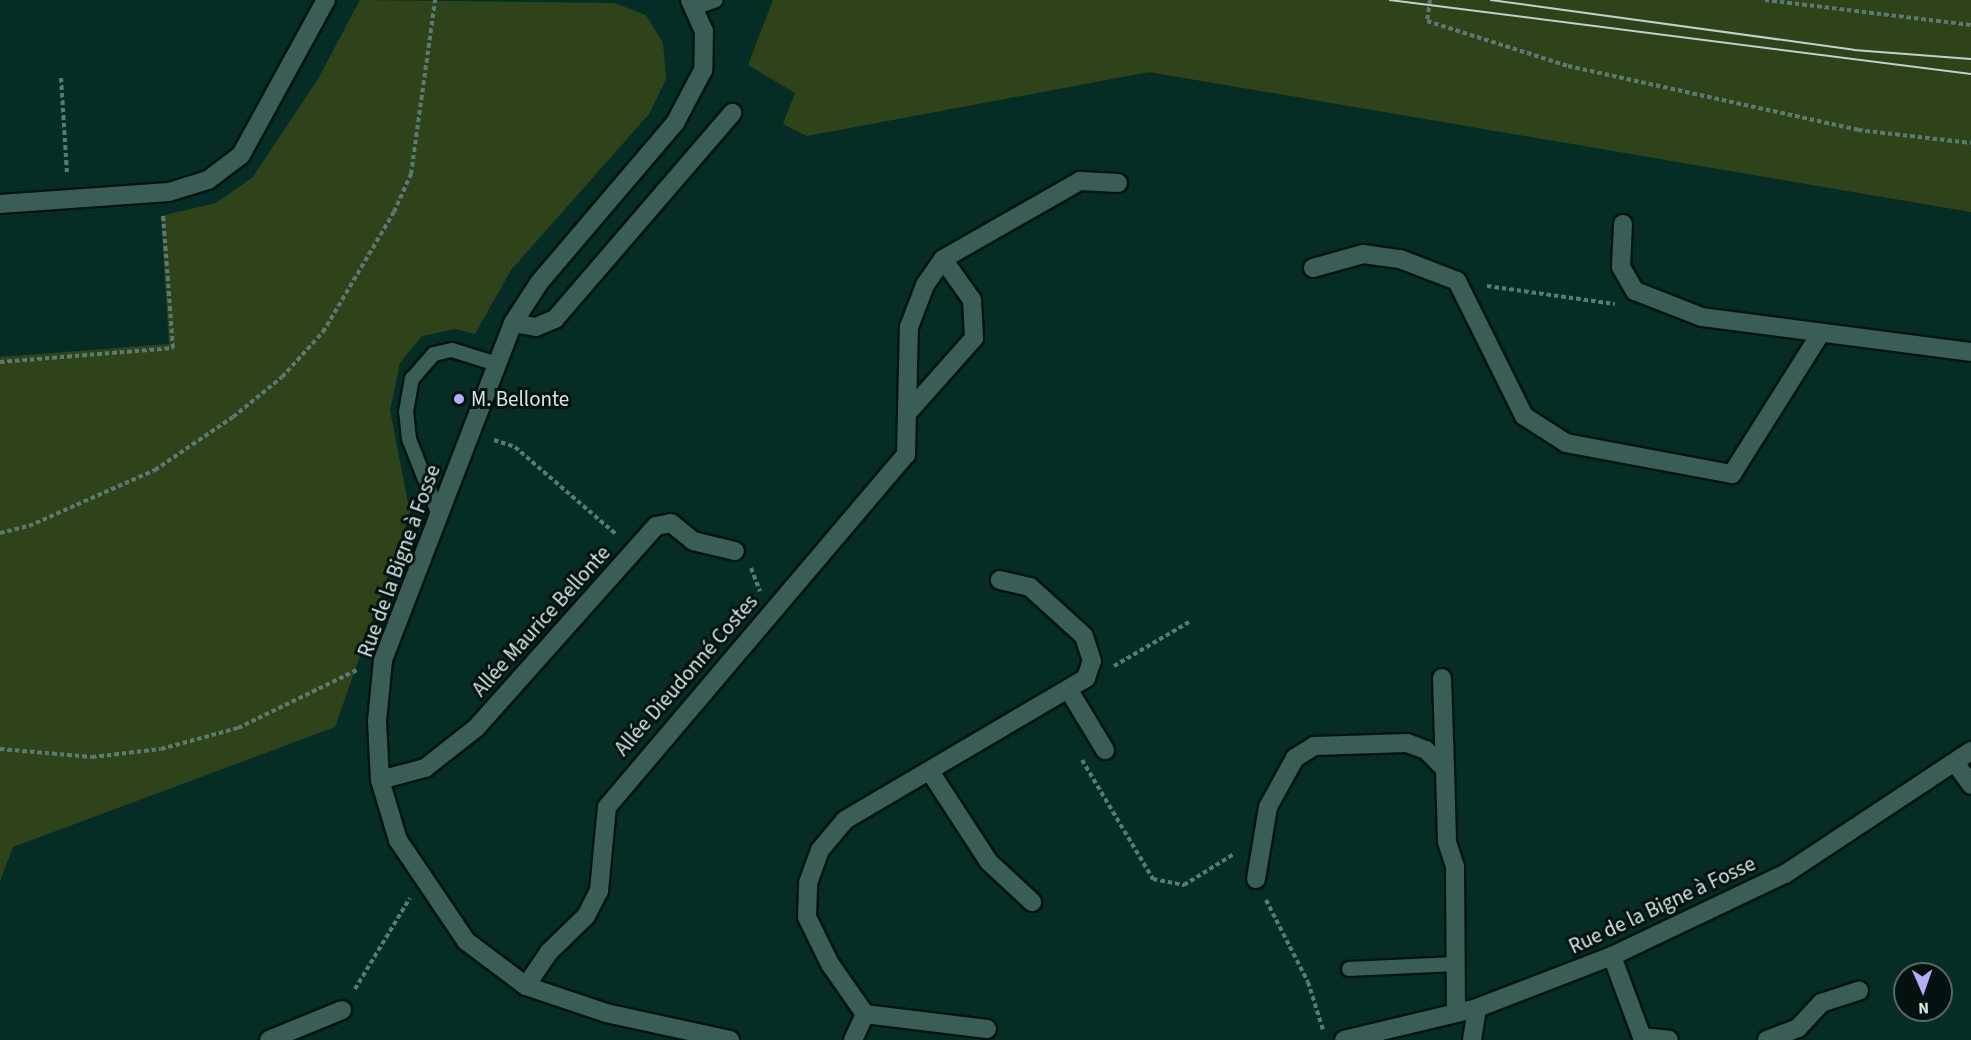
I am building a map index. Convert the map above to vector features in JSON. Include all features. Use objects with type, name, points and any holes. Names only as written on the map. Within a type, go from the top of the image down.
[{"type":"street","points":[[0,204],[162,193],[208,180],[242,155],[326,0]]},
{"type":"street","name":"Rue de la Bigne à Fosse","points":[[693,4],[704,31],[703,70],[675,123],[539,283],[513,323],[383,660],[377,721],[380,780],[398,840],[466,941],[526,986],[682,1035],[730,1040]]},
{"type":"street","points":[[513,323],[536,327],[555,319],[732,113]]},
{"type":"street","name":"Allée Dieudonné Costes","points":[[526,986],[549,952],[586,916],[598,891],[607,807],[906,454],[910,409],[905,375],[909,327],[925,285],[943,259],[1080,181],[1118,183]]},
{"type":"street","points":[[1623,224],[1621,267],[1635,291],[1702,316],[1820,334],[1971,352]]},
{"type":"street","points":[[1313,268],[1364,254],[1400,259],[1457,281],[1524,416],[1566,443],[1732,474],[1820,334]]},
{"type":"street","points":[[910,409],[974,338],[972,300],[943,259]]},
{"type":"street","name":"Allée Maurice Bellonte","points":[[380,780],[425,768],[476,728],[656,526],[671,523],[693,541],[735,551]]},
{"type":"street","points":[[987,1029],[865,1014],[830,964],[807,917],[808,883],[820,850],[845,820],[1070,692],[1086,678],[1092,661],[1084,636],[1030,587],[1000,580]]},
{"type":"street","points":[[1442,678],[1447,842],[1455,866],[1456,1013]]},
{"type":"street","points":[[1070,692],[1104,748]]},
{"type":"street","points":[[1256,879],[1268,807],[1296,758],[1314,746],[1407,743],[1426,750],[1445,769]]},
{"type":"street","name":"Rue de la Bigne à Fosse","points":[[1344,1040],[1477,1008],[1612,956],[1785,874],[1956,764],[1971,751]]},
{"type":"street","points":[[1956,764],[1971,785]]},
{"type":"street","points":[[931,773],[988,862],[1032,902]]},
{"type":"street","points":[[1612,956],[1642,1036],[1669,1040]]},
{"type":"street","points":[[1767,1040],[1798,1028],[1821,1003],[1859,991]]},
{"type":"street","points":[[1472,1040],[1477,1008]]},
{"type":"street","points":[[269,1040],[342,1010]]},
{"type":"street","points":[[853,1040],[865,1014]]},
{"type":"lane","points":[[693,4],[716,0]]},
{"type":"lane","points":[[439,515],[409,439],[406,412],[412,379],[434,354],[452,350],[496,364]]},
{"type":"lane","points":[[1349,969],[1455,964]]},
{"type":"path","points":[[0,533],[29,526],[155,470],[249,403],[323,332],[394,212],[411,174],[435,0]]},
{"type":"path","points":[[1430,0],[1427,21],[1568,66],[1858,130],[1971,143]]},
{"type":"path","points":[[1765,0],[1971,25]]},
{"type":"path","points":[[61,78],[69,199]]},
{"type":"path","points":[[0,362],[173,348],[162,193]]},
{"type":"path","points":[[1457,281],[1611,307],[1635,291]]},
{"type":"path","points":[[471,432],[515,447],[634,550]]},
{"type":"path","points":[[1086,678],[1191,621]]},
{"type":"path","points":[[0,749],[92,757],[161,749],[238,728],[383,660]]},
{"type":"path","points":[[1104,748],[1080,762],[1153,879],[1184,885],[1239,851],[1256,879],[1308,982],[1326,1040]]},
{"type":"path","points":[[342,1010],[422,878]]},
{"type":"green space","points":[[360,0],[614,3],[646,15],[663,43],[666,79],[649,114],[511,270],[475,334],[455,329],[422,336],[400,363],[390,410],[410,513],[335,727],[13,847],[0,881],[0,357],[169,344],[161,216],[216,203],[253,177],[318,79]]},
{"type":"green space","points":[[773,0],[1971,0],[1971,212],[1149,72],[807,136],[783,124],[795,93],[748,65]]},
{"type":"tram line","points":[[1390,0],[1971,74]]},
{"type":"tram line","points":[[1491,0],[1854,50],[1971,59]]},
{"type":"place","name":"M. Bellonte","points":[[459,399]]}]
